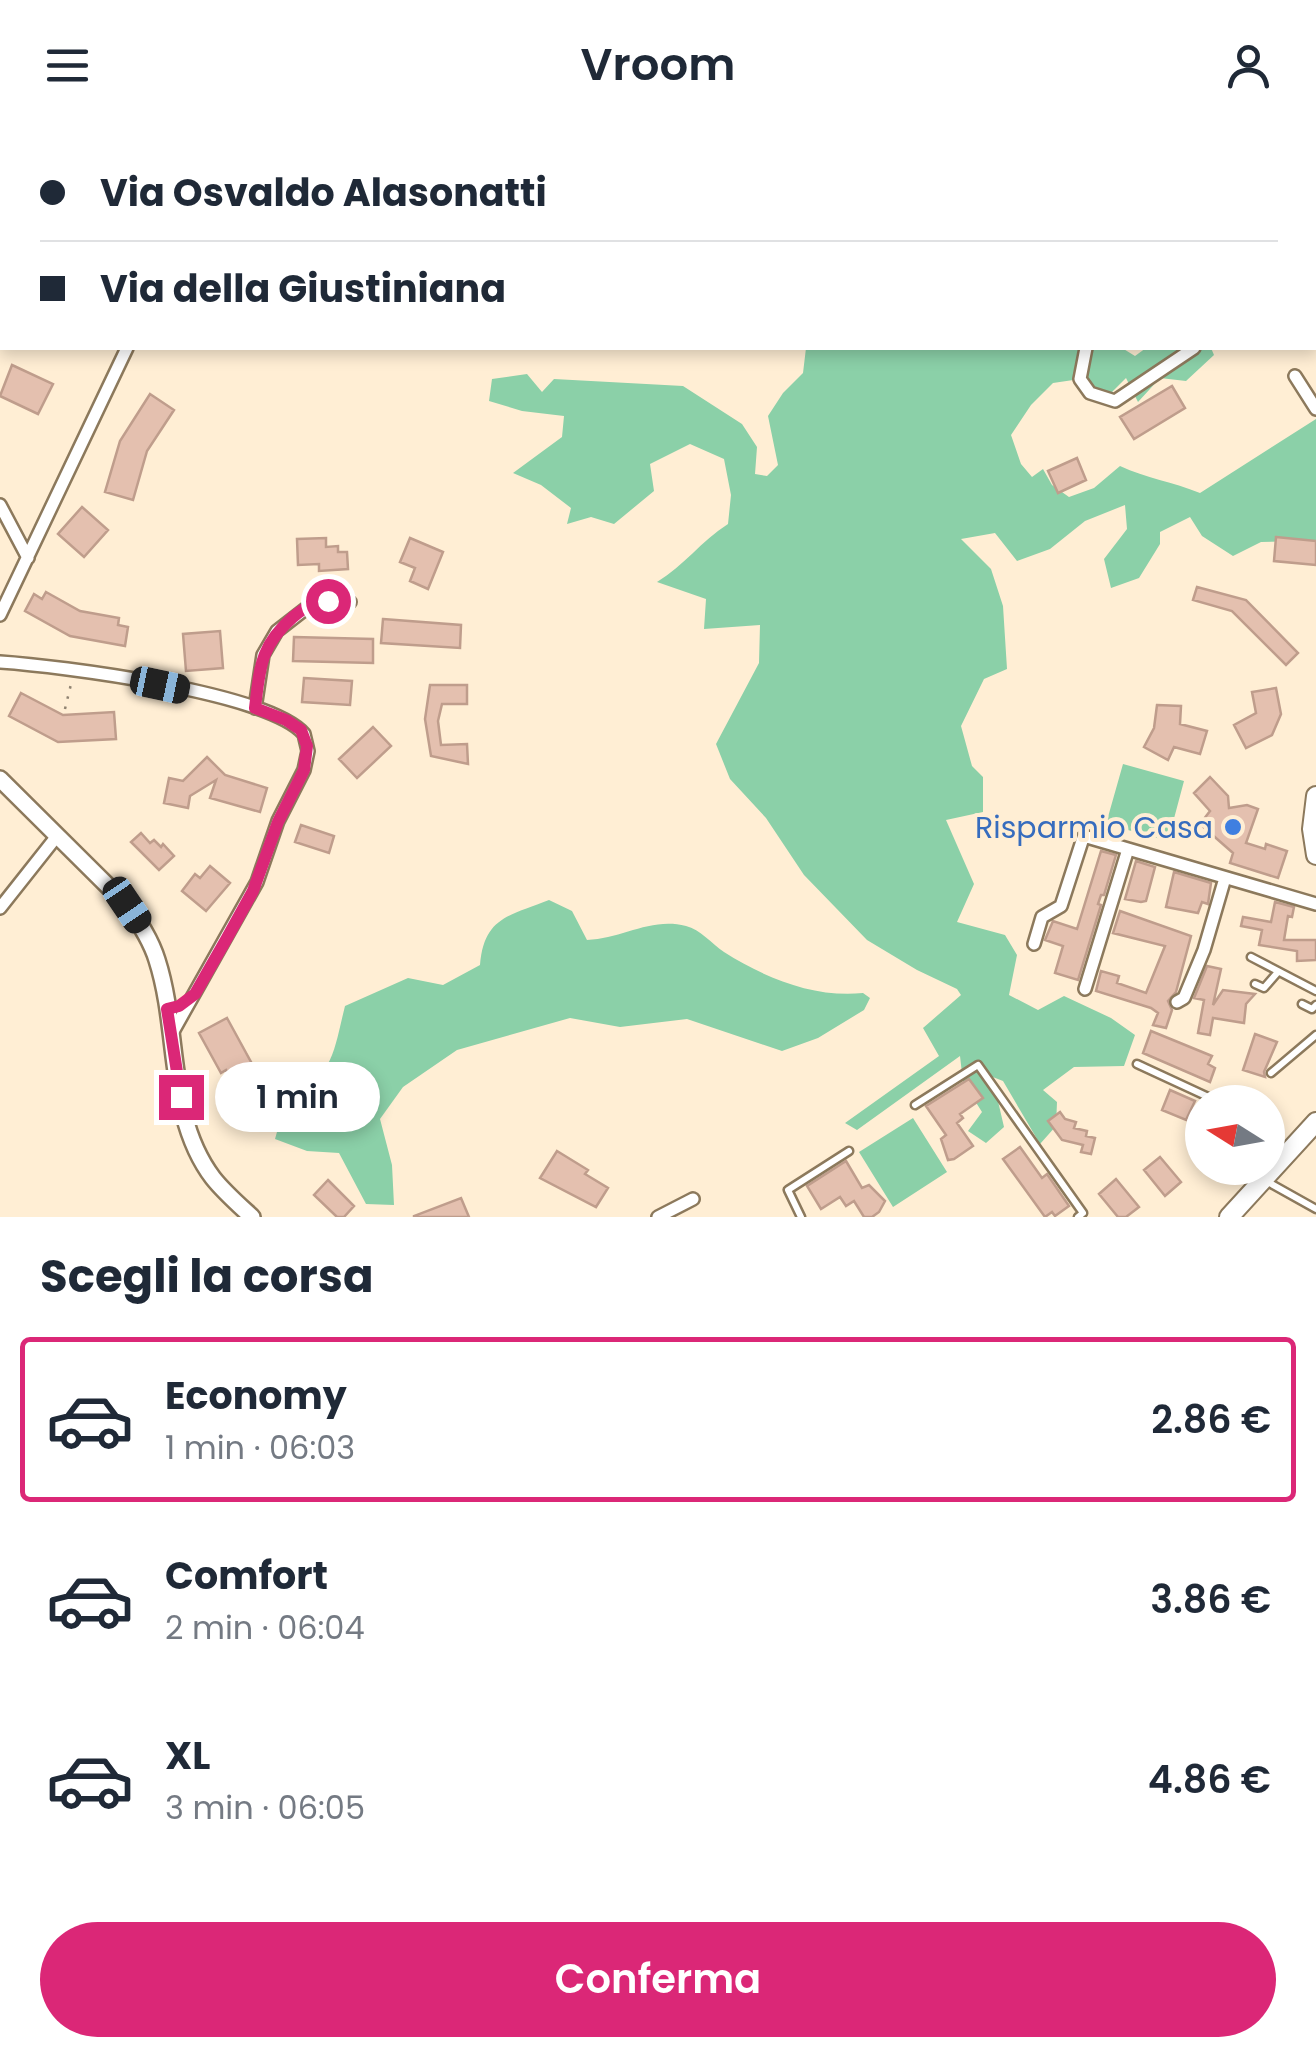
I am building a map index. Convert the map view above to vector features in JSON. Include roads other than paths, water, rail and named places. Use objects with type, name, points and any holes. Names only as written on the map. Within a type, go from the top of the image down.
[{"type":"main road","points":[[1316,796],[1312,818],[1316,855]]},
{"type":"main road","points":[[1285,1159],[1316,1122]]},
{"type":"main road","points":[[1229,1217],[1260,1185]]},
{"type":"street","points":[[0,615],[126,350]]},
{"type":"street","points":[[1086,350],[1080,378],[1090,393],[1116,400],[1191,350]]},
{"type":"street","points":[[1295,376],[1316,409]]},
{"type":"street","points":[[0,506],[28,558]]},
{"type":"street","points":[[255,708],[263,655],[277,631],[314,603],[350,602]]},
{"type":"street","points":[[0,662],[75,669],[255,708],[298,727],[306,739],[307,761],[248,900],[171,1035]]},
{"type":"street","points":[[0,779],[127,905],[144,929],[158,960],[185,1118],[214,1178],[252,1217]]},
{"type":"street","points":[[0,908],[57,836]]},
{"type":"street","points":[[1034,944],[1042,917],[1061,906],[1086,837],[1316,904]]},
{"type":"street","points":[[1085,989],[1128,849]]},
{"type":"street","points":[[1177,1002],[1184,998],[1204,950],[1226,878]]},
{"type":"street","points":[[167,1009],[179,1006],[195,994]]},
{"type":"street","points":[[658,1217],[694,1198]]},
{"type":"lane","points":[[1251,957],[1316,991]]},
{"type":"lane","points":[[1255,984],[1264,988],[1278,972]]},
{"type":"lane","points":[[1302,1004],[1312,1008],[1316,1005]]},
{"type":"lane","points":[[1271,1073],[1316,1034]]},
{"type":"lane","points":[[1138,1064],[1185,1086]]},
{"type":"lane","points":[[915,1105],[978,1065],[1083,1213],[1078,1217]]},
{"type":"lane","points":[[801,1217],[788,1190],[848,1151]]},
{"type":"lane","points":[[1274,1185],[1316,1209]]},
{"type":"place","name":"Risparmio Casa","points":[[1233,827]]}]
